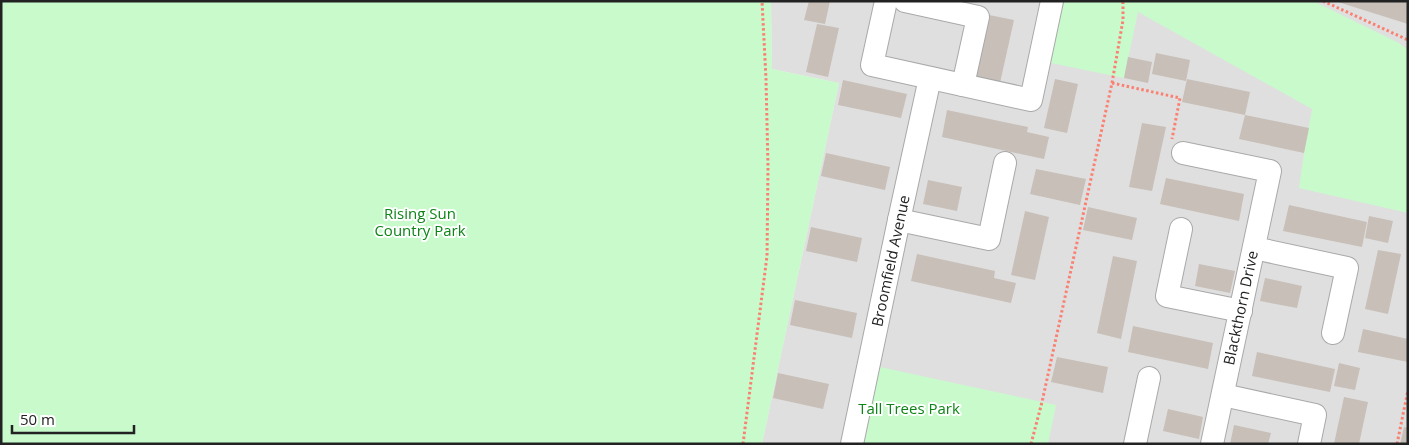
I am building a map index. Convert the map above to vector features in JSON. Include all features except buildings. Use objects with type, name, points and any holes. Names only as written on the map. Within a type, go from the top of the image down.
[{"type":"street","points":[[886,1],[872,66],[1030,100],[1052,1]]},
{"type":"street","points":[[905,1],[978,17],[963,85]]},
{"type":"street","name":"Broomfield Avenue","points":[[852,444],[930,78]]},
{"type":"street","name":"Blackthorn Drive","points":[[1183,153],[1270,171],[1212,444]]},
{"type":"street","points":[[899,220],[989,239],[1005,163]]},
{"type":"street","points":[[1181,229],[1167,296],[1240,311]]},
{"type":"street","points":[[1254,248],[1347,268],[1333,333]]},
{"type":"street","points":[[1135,444],[1149,378]]},
{"type":"street","points":[[1223,395],[1315,415],[1309,444]]},
{"type":"path","points":[[743,444],[767,256],[768,157],[762,1]]},
{"type":"path","points":[[1031,444],[1042,402],[1112,83],[1123,20],[1123,3],[1121,1]]},
{"type":"path","points":[[1323,1],[1408,40]]},
{"type":"path","points":[[1112,83],[1180,98],[1169,150],[1183,153]]},
{"type":"path","points":[[1397,444],[1408,390]]},
{"type":"shaded area","points":[[771,1],[1408,1],[1408,444],[762,444],[839,83],[772,69]]},
{"type":"green space","name":"Rising Sun Country Park","points":[[1,1],[771,1],[772,69],[839,83],[762,444],[1,444]]},
{"type":"green space","points":[[1059,1],[1313,1],[1399,43],[1408,50],[1408,213],[1299,188],[1312,109],[1138,12],[1124,78],[1046,62]]},
{"type":"green space","name":"Tall Trees Park","points":[[880,367],[1056,405],[1048,444],[864,444]]}]
